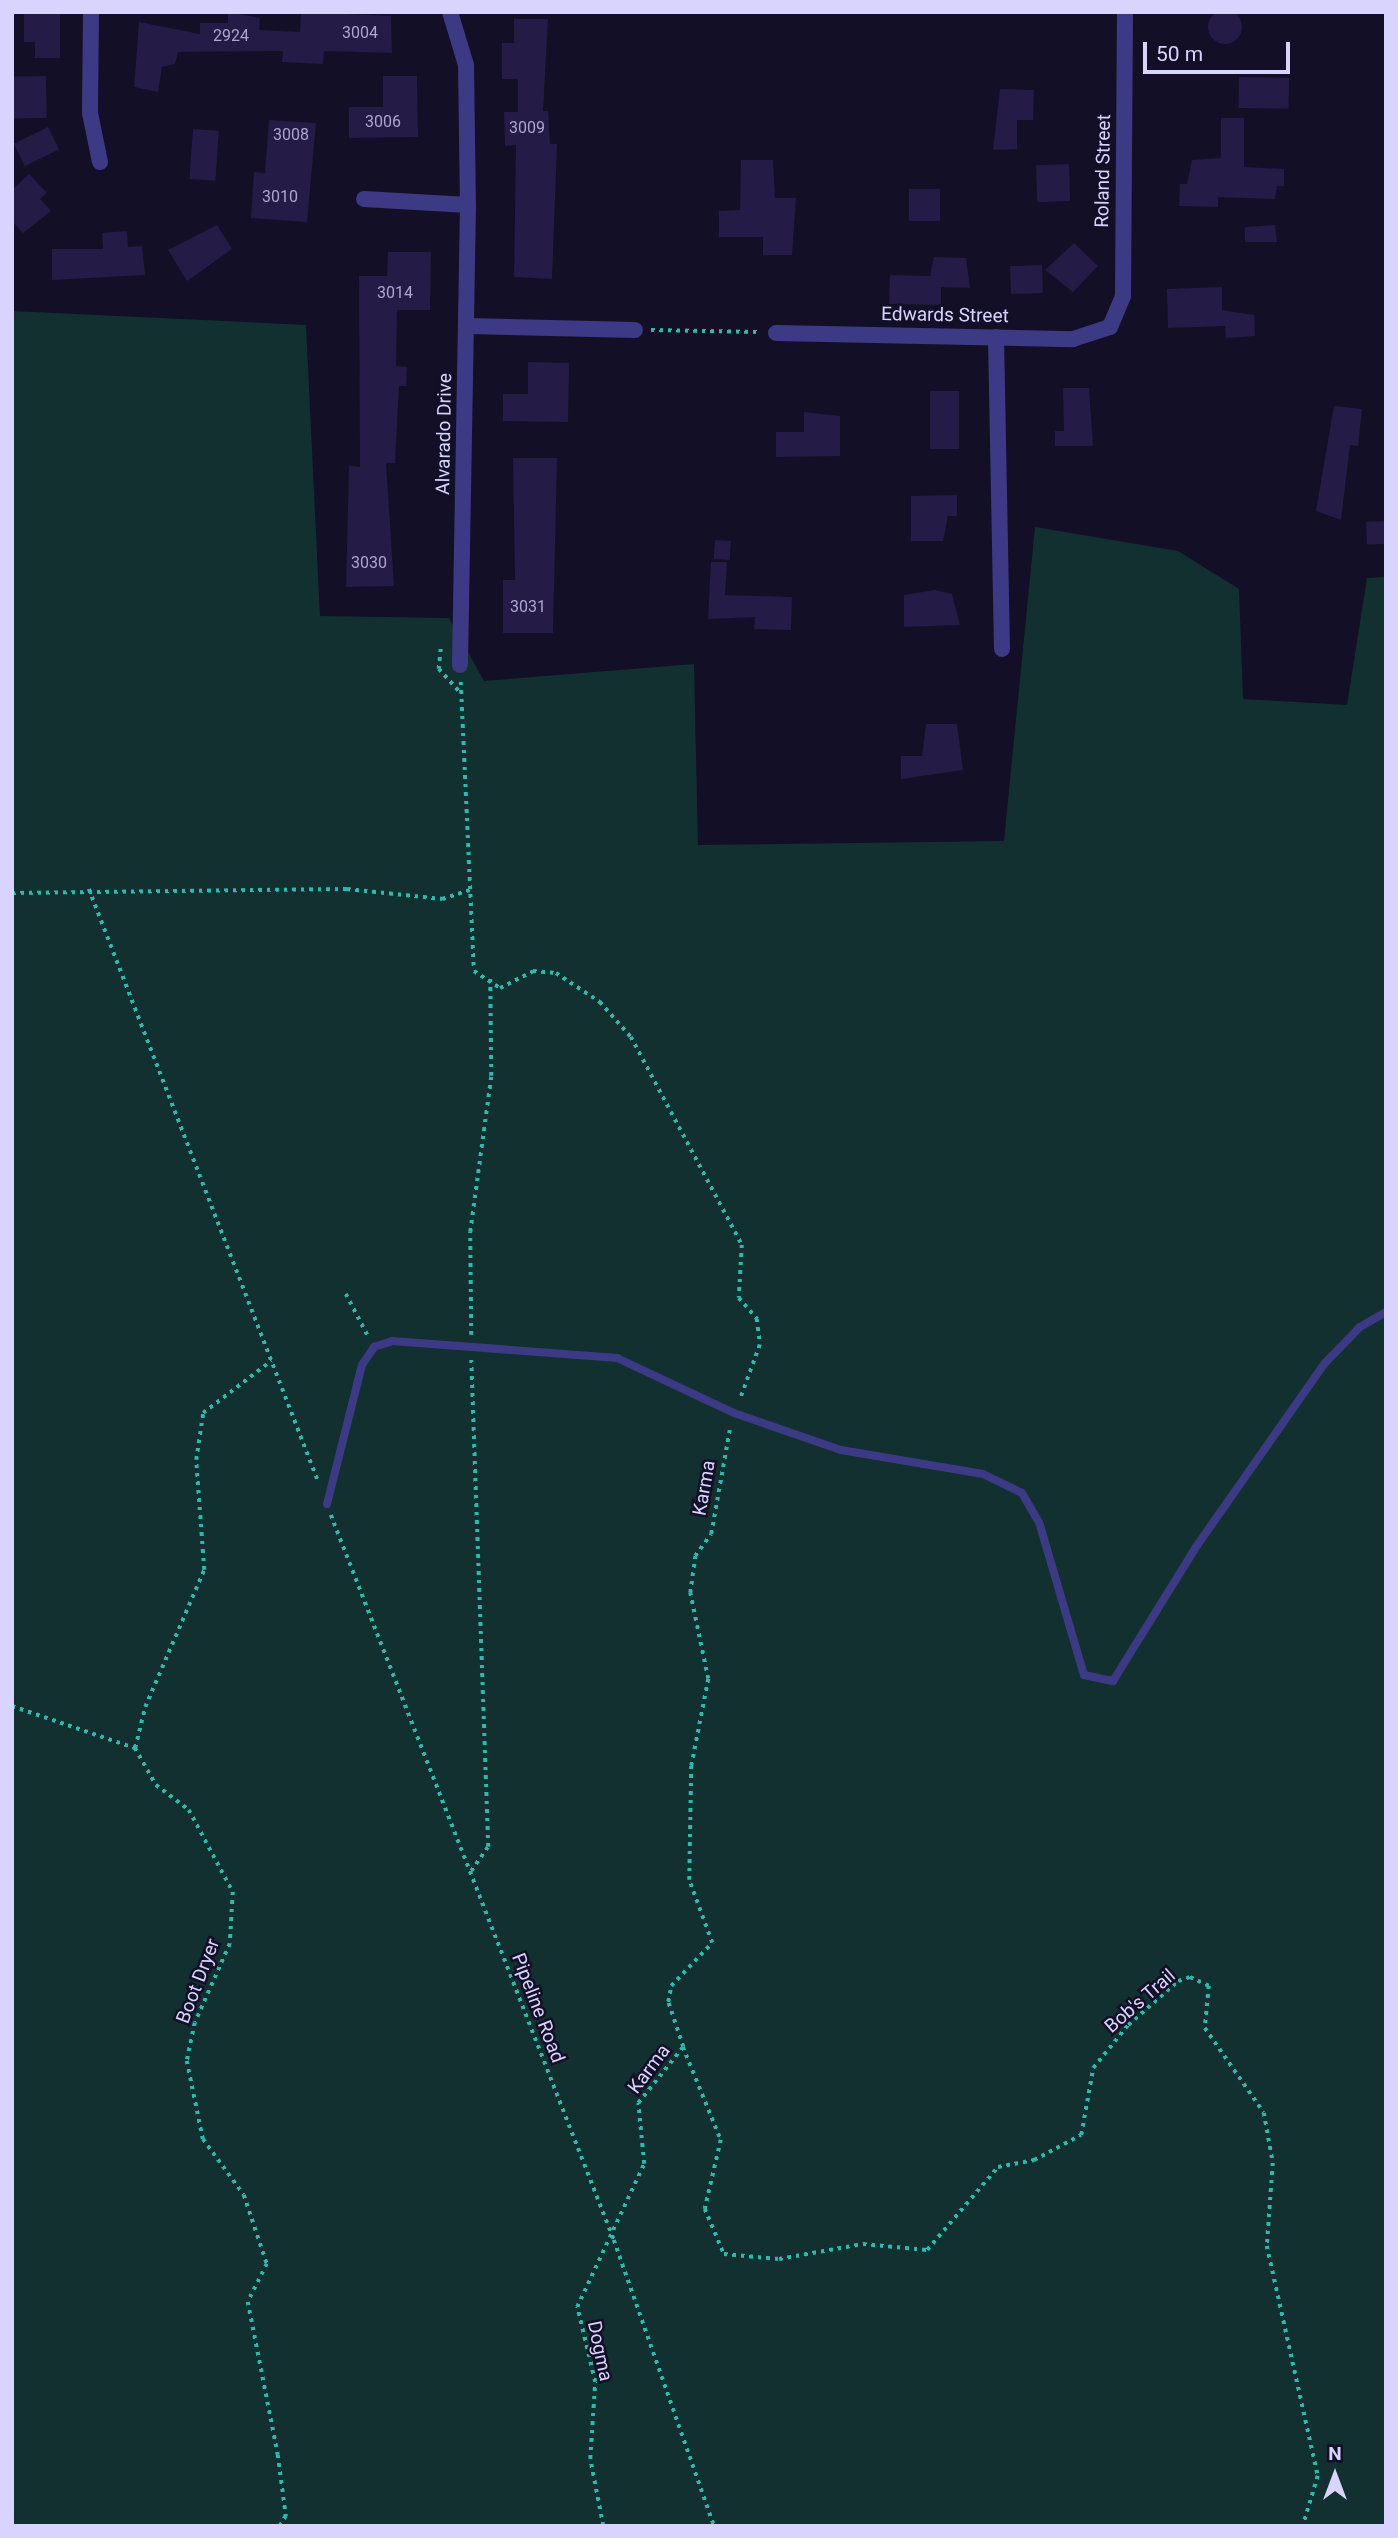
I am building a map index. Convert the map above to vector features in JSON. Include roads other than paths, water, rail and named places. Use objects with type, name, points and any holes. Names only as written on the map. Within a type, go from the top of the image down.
[{"type":"street","points":[[90,12],[90,113],[100,162]]},
{"type":"street","name":"Alvarado Drive","points":[[450,12],[466,65],[468,326],[460,665]]},
{"type":"street","name":"Roland Street","points":[[1110,327],[1123,296],[1125,12]]},
{"type":"street","points":[[364,199],[468,205]]},
{"type":"street","points":[[468,326],[635,330]]},
{"type":"street","name":"Edwards Street","points":[[776,332],[1073,339],[1110,327]]},
{"type":"street","points":[[996,337],[1002,649]]},
{"type":"lane","points":[[327,1504],[362,1365],[374,1347],[392,1341],[471,1344],[617,1358],[734,1413],[841,1450],[983,1474],[1022,1493],[1039,1522],[1084,1675],[1114,1681],[1196,1547],[1325,1363],[1360,1327],[1386,1312]]}]
